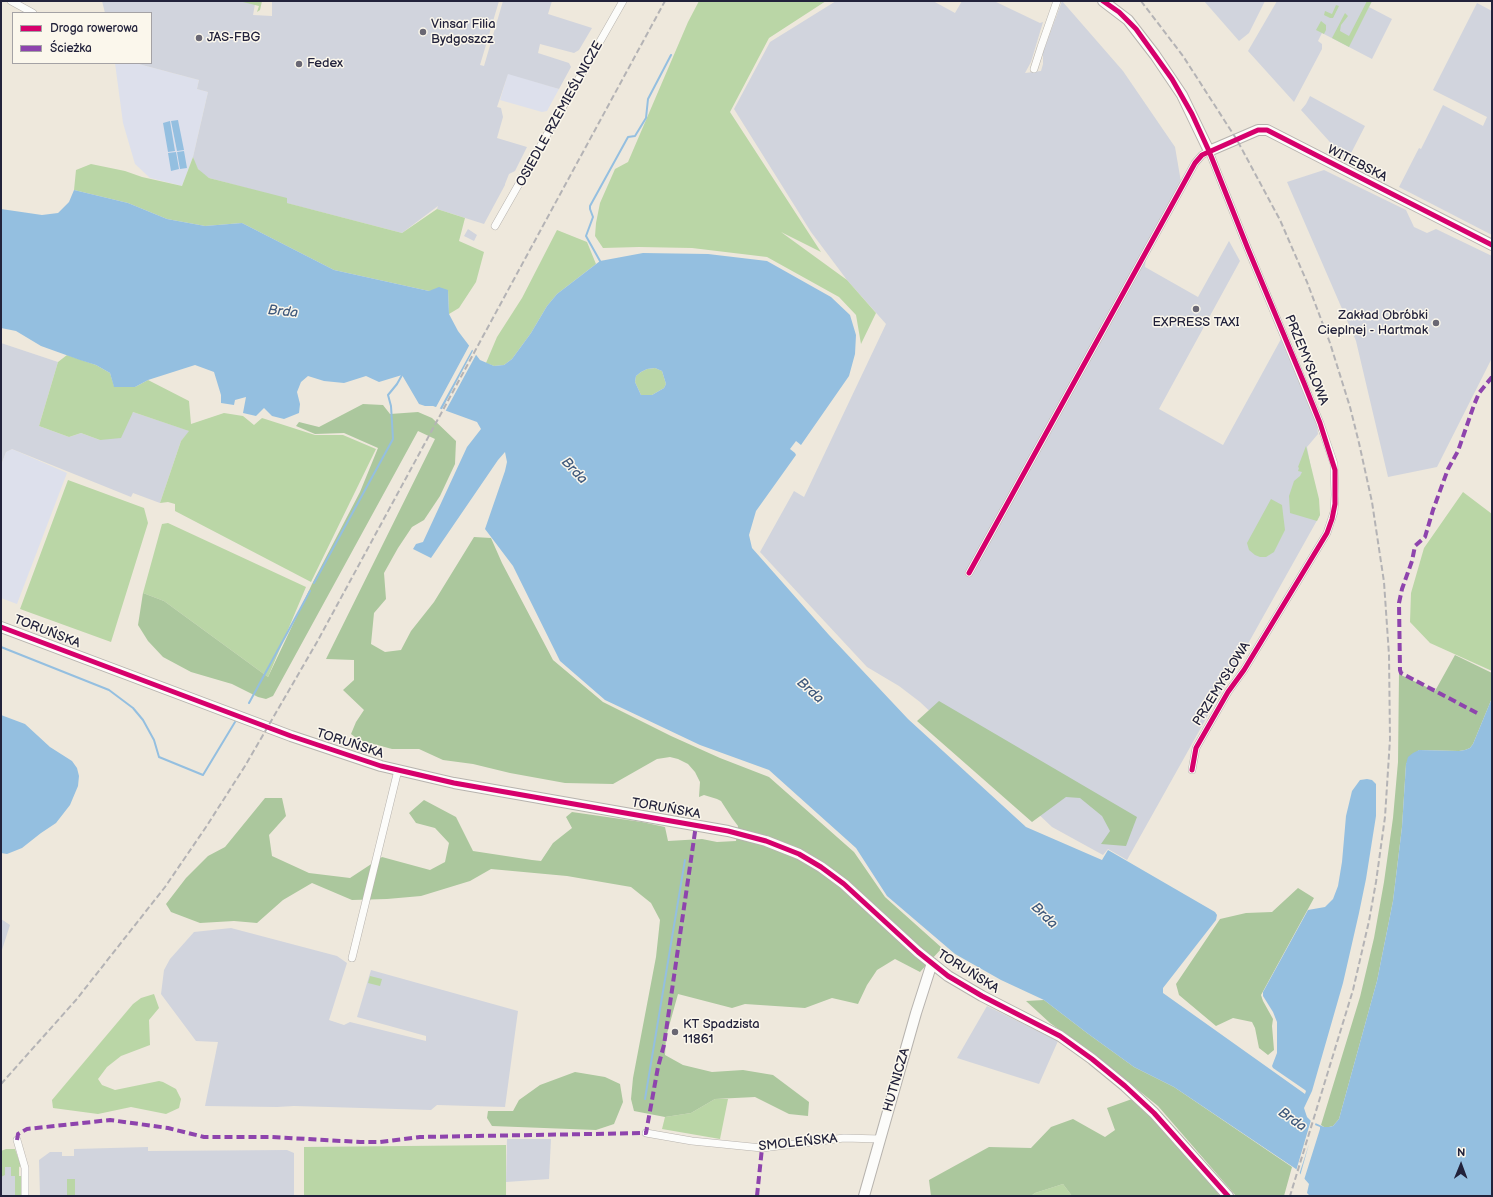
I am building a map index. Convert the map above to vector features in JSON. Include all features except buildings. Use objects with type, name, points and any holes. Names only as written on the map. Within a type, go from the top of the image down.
[{"type":"street","points":[[11,1],[31,12]]},
{"type":"street","name":"OSIEDLE RZEMIEŚLNICZE","points":[[495,226],[623,1]]},
{"type":"street","points":[[1034,69],[1057,1]]},
{"type":"street","name":"PRZEMYSŁOWA","points":[[1103,1],[1128,20],[1155,55],[1182,95],[1209,151],[1320,423],[1334,464],[1336,483],[1334,512],[1327,533],[1244,670],[1228,692],[1196,748],[1192,770]]},
{"type":"street","name":"WITEBSKA","points":[[1209,151],[1258,130],[1267,130],[1492,245]]},
{"type":"street","points":[[969,573],[1196,163],[1202,155],[1209,151]]},
{"type":"street","name":"TORUŃSKA","points":[[1,626],[317,745],[398,770],[454,783],[728,831],[777,844],[804,857],[832,874],[932,963],[964,986],[1060,1036],[1092,1059],[1150,1109],[1228,1196]]},
{"type":"street","points":[[352,958],[398,770]]},
{"type":"street","name":"HUTNICZA","points":[[864,1196],[932,963]]},
{"type":"street","name":"SMOLEŃSKA","points":[[646,1133],[692,1141],[762,1148],[844,1138],[880,1139]]},
{"type":"street","points":[[17,1140],[25,1168],[25,1196]]},
{"type":"shaded area","points":[[102,1],[259,1],[255,4],[253,15],[272,16],[272,1],[499,1],[480,65],[484,66],[503,1],[552,1],[548,14],[592,28],[579,50],[574,53],[540,44],[538,53],[569,63],[571,67],[559,89],[508,74],[497,107],[501,108],[503,117],[497,138],[527,147],[515,171],[509,174],[505,185],[484,224],[437,209],[438,206],[402,233],[286,203],[287,199],[209,178],[201,173],[195,165],[193,157],[208,92],[197,89],[199,80],[139,64],[152,64],[152,12],[105,12]]},
{"type":"shaded area","points":[[836,1],[933,1],[955,13],[962,1],[994,1],[1040,23],[1043,22],[1031,62],[1025,73],[1041,71],[1043,64],[1043,52],[1062,1],[1123,71],[1175,147],[1181,182],[1147,244],[1145,267],[1198,297],[1229,241],[1240,261],[1159,409],[1223,445],[1281,339],[1317,425],[1318,434],[1307,447],[1320,515],[1127,860],[1108,849],[1103,855],[1052,827],[920,702],[899,686],[867,667],[760,552],[794,491],[804,497],[886,324],[847,280],[811,232],[734,109],[770,42]]},
{"type":"shaded area","points":[[1204,1],[1265,1],[1249,33],[1239,41]]},
{"type":"shaded area","points":[[1277,1],[1372,1],[1369,7],[1392,19],[1372,59],[1322,33],[1318,41],[1322,44],[1322,49],[1294,102],[1248,51]]},
{"type":"shaded area","points":[[1477,3],[1492,11],[1492,235],[1399,187],[1419,148],[1421,149],[1443,105],[1483,126],[1487,117],[1433,90]]},
{"type":"shaded area","points":[[115,64],[139,64],[199,80],[197,89],[208,92],[193,157],[182,186],[150,178],[135,164],[123,123]]},
{"type":"shaded area","points":[[508,73],[559,89],[547,111],[542,112],[500,100]]},
{"type":"shaded area","points":[[1310,96],[1365,126],[1347,161],[1301,110]]},
{"type":"shaded area","points":[[1324,170],[1406,210],[1414,227],[1427,233],[1436,229],[1492,256],[1492,358],[1437,467],[1388,477],[1356,341],[1287,182]]},
{"type":"shaded area","points":[[468,229],[477,235],[474,241],[464,236]]},
{"type":"shaded area","points":[[1,343],[58,362],[39,426],[69,437],[81,433],[100,440],[133,412],[190,431],[181,441],[160,503],[133,493],[131,497],[12,449],[6,452],[1,465]]},
{"type":"shaded area","points":[[12,449],[67,473],[17,604],[1,598],[1,465],[6,452]]},
{"type":"shaded area","points":[[1,919],[10,925],[1,953]]},
{"type":"shaded area","points":[[231,928],[337,956],[347,963],[329,1020],[344,1025],[350,1022],[426,1041],[426,1036],[357,1017],[371,970],[518,1011],[505,1107],[437,1105],[431,1110],[294,1106],[205,1106],[218,1042],[196,1041],[161,994],[164,970],[170,959],[194,932]]},
{"type":"shaded area","points":[[987,1006],[1058,1041],[1039,1084],[957,1058]]},
{"type":"shaded area","points":[[507,1139],[551,1139],[549,1179],[506,1182]]},
{"type":"shaded area","points":[[148,1147],[148,1151],[287,1150],[294,1153],[294,1196],[40,1196],[39,1160],[50,1152],[62,1152],[62,1156],[74,1156],[74,1149]]},
{"type":"shaded area","points":[[1,1159],[18,1167],[19,1196],[1,1196]]},
{"type":"green space","points":[[239,1],[262,1],[260,10],[257,12],[259,6]]},
{"type":"green space","points":[[699,1],[826,1],[769,38],[730,112],[821,252],[781,232],[847,280],[876,313],[861,344],[856,315],[839,297],[767,257],[692,248],[603,248],[595,236],[600,203],[615,169],[628,162],[688,22]]},
{"type":"green space","points":[[1367,1],[1372,1],[1349,47],[1332,38],[1345,13],[1348,16],[1341,25],[1340,31],[1349,36]]},
{"type":"green space","points":[[1336,5],[1339,6],[1333,18],[1324,15],[1325,11],[1332,14]]},
{"type":"green space","points":[[1321,21],[1326,25],[1324,34],[1316,30]]},
{"type":"green space","points":[[193,157],[198,169],[209,178],[287,198],[287,203],[402,233],[437,209],[465,218],[459,241],[484,252],[476,282],[459,308],[449,314],[448,290],[429,291],[334,270],[242,223],[205,226],[167,219],[128,203],[74,190],[76,170],[91,164],[182,186]]},
{"type":"green space","points":[[557,230],[587,242],[596,264],[557,294],[547,306],[531,333],[512,359],[504,365],[494,366],[486,363],[497,337],[522,298]]},
{"type":"green space","points":[[67,355],[96,365],[110,373],[114,386],[135,387],[148,380],[189,401],[191,424],[224,413],[243,416],[254,425],[262,418],[315,435],[343,435],[376,449],[311,582],[175,511],[175,504],[168,502],[160,503],[181,441],[189,431],[133,412],[121,438],[100,440],[81,433],[69,437],[39,426],[58,362]]},
{"type":"green space","points":[[655,368],[662,371],[666,384],[664,388],[652,395],[641,395],[635,382],[636,376],[647,369]]},
{"type":"green space","points":[[363,404],[383,405],[390,414],[418,412],[432,418],[456,441],[455,464],[440,496],[424,520],[412,527],[384,573],[386,599],[374,613],[371,644],[385,652],[401,650],[411,631],[434,602],[474,537],[491,538],[502,563],[553,660],[603,702],[671,736],[720,758],[769,777],[854,852],[885,897],[942,948],[920,972],[895,959],[877,970],[867,985],[858,1004],[832,998],[805,1008],[745,1004],[732,1008],[678,994],[666,1037],[665,1055],[683,1065],[712,1072],[743,1070],[773,1075],[809,1102],[808,1116],[789,1114],[755,1097],[715,1099],[691,1113],[665,1117],[634,1111],[631,1099],[633,1078],[656,957],[660,920],[651,903],[631,887],[567,876],[491,869],[470,881],[421,896],[387,899],[352,900],[312,883],[283,900],[257,923],[234,921],[200,923],[171,912],[166,904],[186,878],[208,856],[225,847],[265,798],[282,798],[286,816],[269,835],[272,856],[309,873],[350,878],[382,857],[430,870],[445,862],[449,843],[435,828],[416,823],[409,813],[424,800],[456,817],[473,851],[532,860],[541,861],[553,843],[572,828],[566,817],[572,812],[642,822],[665,827],[668,841],[702,839],[717,842],[736,841],[738,826],[721,801],[704,795],[699,797],[700,782],[695,772],[688,764],[678,759],[670,757],[657,759],[613,784],[565,783],[510,773],[473,764],[443,760],[419,749],[392,749],[359,740],[351,734],[356,722],[364,710],[343,690],[354,680],[354,660],[326,659],[435,439],[418,431],[273,696],[266,699],[258,697],[232,684],[191,672],[163,657],[148,641],[138,625],[143,593],[164,601],[268,677],[312,584],[360,492],[378,448],[344,433],[315,434],[296,426],[299,422],[319,427]]},
{"type":"green space","points":[[1306,446],[1319,499],[1320,515],[1317,521],[1290,513],[1289,496],[1294,481],[1302,472],[1298,471],[1298,467]]},
{"type":"green space","points":[[68,480],[144,508],[148,523],[111,642],[20,609]]},
{"type":"green space","points":[[1463,492],[1492,514],[1492,671],[1430,643],[1410,622],[1411,593],[1424,548]]},
{"type":"green space","points":[[1271,499],[1282,505],[1285,530],[1274,552],[1266,557],[1260,557],[1249,550],[1247,543]]},
{"type":"green space","points":[[168,523],[306,587],[268,677],[164,601],[143,593],[162,524]]},
{"type":"green space","points":[[1455,655],[1492,673],[1492,698],[1470,748],[1459,751],[1419,750],[1406,764],[1402,827],[1393,901],[1377,981],[1339,1119],[1333,1126],[1324,1127],[1321,1125],[1360,997],[1374,938],[1384,882],[1393,818],[1398,762],[1399,674],[1435,691]]},
{"type":"green space","points":[[939,701],[1137,817],[1126,846],[1101,844],[1110,831],[1102,816],[1080,798],[1066,797],[1032,822],[917,721]]},
{"type":"green space","points":[[1298,888],[1314,898],[1261,995],[1273,1019],[1272,1026],[1274,1050],[1268,1055],[1259,1048],[1255,1028],[1252,1022],[1233,1018],[1216,1026],[1179,995],[1176,984],[1220,919],[1246,913],[1272,912]]},
{"type":"green space","points":[[370,976],[382,979],[380,986],[368,983]]},
{"type":"green space","points":[[154,994],[159,1008],[149,1020],[150,1045],[121,1056],[107,1067],[98,1079],[102,1085],[115,1090],[159,1081],[163,1082],[176,1089],[181,1099],[179,1108],[166,1114],[131,1107],[98,1114],[53,1108],[52,1100],[133,1004],[141,998]]},
{"type":"green space","points":[[1044,1000],[1134,1067],[1174,1087],[1292,1167],[1284,1196],[1236,1196],[1158,1106],[1092,1053],[1050,1023],[1026,1001]]},
{"type":"green space","points":[[575,1072],[605,1077],[620,1084],[623,1102],[614,1124],[596,1130],[492,1126],[487,1118],[488,1111],[513,1111],[519,1100],[540,1085]]},
{"type":"green space","points":[[715,1099],[728,1099],[720,1139],[662,1129],[665,1117],[691,1113]]},
{"type":"green space","points":[[1132,1099],[1157,1123],[1194,1163],[1220,1196],[1072,1196],[1063,1184],[1035,1193],[1031,1196],[931,1196],[929,1180],[989,1147],[1031,1148],[1051,1127],[1073,1119],[1105,1137],[1115,1130],[1107,1108]]},
{"type":"green space","points":[[506,1145],[506,1196],[304,1196],[304,1147]]},
{"type":"green space","points":[[6,1149],[15,1149],[21,1166],[19,1167],[19,1176],[21,1176],[21,1196],[15,1196],[15,1176],[11,1176],[11,1167],[5,1167],[5,1175],[1,1177],[1,1151]]},
{"type":"green space","points":[[67,1179],[75,1179],[75,1196],[67,1196]]},
{"type":"green space","points":[[1063,1184],[1072,1196],[1031,1196],[1035,1193]]},
{"type":"water","points":[[178,120],[184,150],[177,151],[171,121]]},
{"type":"water","points":[[170,121],[175,151],[168,152],[163,123]]},
{"type":"water","points":[[184,151],[187,168],[180,169],[177,152]]},
{"type":"water","points":[[176,152],[179,169],[171,171],[168,153]]},
{"type":"water","name":"Brda","points":[[74,190],[128,203],[167,219],[205,226],[242,223],[334,270],[429,291],[439,287],[448,290],[449,314],[458,331],[480,360],[494,366],[504,365],[512,359],[531,333],[547,306],[557,294],[600,261],[643,253],[708,254],[767,261],[831,297],[850,315],[856,335],[855,354],[849,376],[801,445],[796,441],[790,449],[796,455],[756,511],[749,535],[752,548],[829,635],[908,719],[1026,827],[1102,860],[1108,850],[1215,912],[1217,915],[1216,920],[1163,988],[1163,993],[1305,1094],[1305,1090],[1272,1066],[1277,1053],[1277,1022],[1273,1012],[1263,996],[1263,992],[1308,910],[1325,907],[1333,899],[1338,886],[1342,862],[1346,816],[1352,791],[1360,780],[1372,780],[1376,784],[1376,816],[1359,913],[1343,983],[1312,1091],[1304,1108],[1307,1117],[1311,1121],[1324,1127],[1333,1126],[1339,1119],[1377,981],[1393,901],[1402,827],[1406,764],[1408,757],[1419,750],[1459,751],[1470,748],[1492,698],[1492,1196],[1310,1196],[1307,1193],[1309,1184],[1296,1169],[1174,1087],[1134,1067],[1044,1000],[1001,980],[955,954],[887,896],[856,848],[769,770],[700,745],[605,700],[560,661],[513,566],[485,529],[505,471],[507,462],[505,452],[431,558],[413,549],[416,544],[423,542],[467,447],[481,429],[477,422],[433,406],[419,404],[402,375],[379,382],[366,376],[344,383],[324,381],[308,376],[301,382],[297,392],[300,404],[299,413],[284,419],[272,416],[264,408],[256,416],[243,413],[246,397],[235,400],[234,405],[221,403],[221,395],[214,372],[195,365],[148,380],[135,387],[114,387],[110,373],[96,365],[41,346],[16,331],[1,328],[1,209],[42,215],[58,213],[69,202]],"holes":[[[655,368],[662,371],[666,384],[664,388],[652,395],[641,395],[635,382],[636,376],[647,369]]]},
{"type":"water","points":[[1,715],[25,724],[50,747],[72,761],[77,768],[79,776],[78,786],[70,805],[56,823],[22,848],[7,854],[1,853]]},
{"type":"pier","points":[[470,344],[473,348],[439,410],[435,409]]},
{"type":"pier","points":[[474,349],[477,353],[445,412],[441,411]]},
{"type":"pier","points":[[1311,1120],[1316,1122],[1315,1125],[1320,1127],[1320,1129],[1304,1180],[1300,1176],[1309,1144],[1299,1175],[1296,1171]]},
{"type":"waterway","points":[[600,261],[586,236],[593,217],[590,206],[628,137],[635,136],[646,118],[648,99],[671,55]]},
{"type":"waterway","points":[[314,583],[393,439],[391,406],[388,395],[402,375]]},
{"type":"waterway","points":[[249,703],[310,591]]},
{"type":"waterway","points":[[1,647],[109,690],[133,708],[143,720],[154,740],[159,757],[203,775],[235,722]]},
{"type":"waterway","points":[[645,1099],[685,860]]},
{"type":"railway","points":[[1,1084],[76,1000],[165,887],[245,766],[317,642],[665,1]]},
{"type":"railway","points":[[1141,1],[1183,56],[1237,140],[1280,220],[1307,282],[1330,343],[1350,407],[1372,502],[1384,582],[1389,655],[1390,739],[1385,817],[1376,882],[1369,921],[1353,990],[1290,1196]]},
{"type":"marked path","points":[[1477,713],[1401,673],[1399,603],[1415,546],[1425,537],[1448,469],[1458,451],[1479,393],[1492,377]]},
{"type":"marked path","points":[[17,1140],[18,1134],[27,1129],[110,1120],[168,1128],[204,1137],[272,1137],[360,1142],[380,1142],[420,1137],[646,1133],[658,1067],[664,1045],[696,825]]},
{"type":"marked path","points":[[757,1196],[762,1148]]},
{"type":"cycle path","points":[[1103,1],[1119,12],[1136,29],[1172,79],[1192,114],[1209,151],[1304,383],[1320,423],[1335,470],[1335,504],[1327,533],[1244,670],[1228,692],[1196,748],[1192,770]]},
{"type":"cycle path","points":[[969,573],[1195,163],[1202,155],[1258,130],[1267,130],[1492,245]]},
{"type":"cycle path","points":[[1,627],[291,736],[381,766],[454,783],[728,831],[766,841],[799,854],[821,867],[844,884],[918,952],[948,976],[982,996],[1060,1036],[1092,1059],[1125,1086],[1154,1113],[1228,1196]]},
{"type":"place","name":"Vinsar Filia Bydgoszcz","points":[[423,32]]},
{"type":"place","name":"JAS-FBG","points":[[199,38]]},
{"type":"place","name":"Fedex","points":[[299,64]]},
{"type":"place","name":"EXPRESS TAXI","points":[[1196,309]]},
{"type":"place","name":"Zakład Obróbki Cieplnej - Hartmak","points":[[1436,323]]},
{"type":"place","name":"KT Spadzista 11861","points":[[675,1032]]}]
